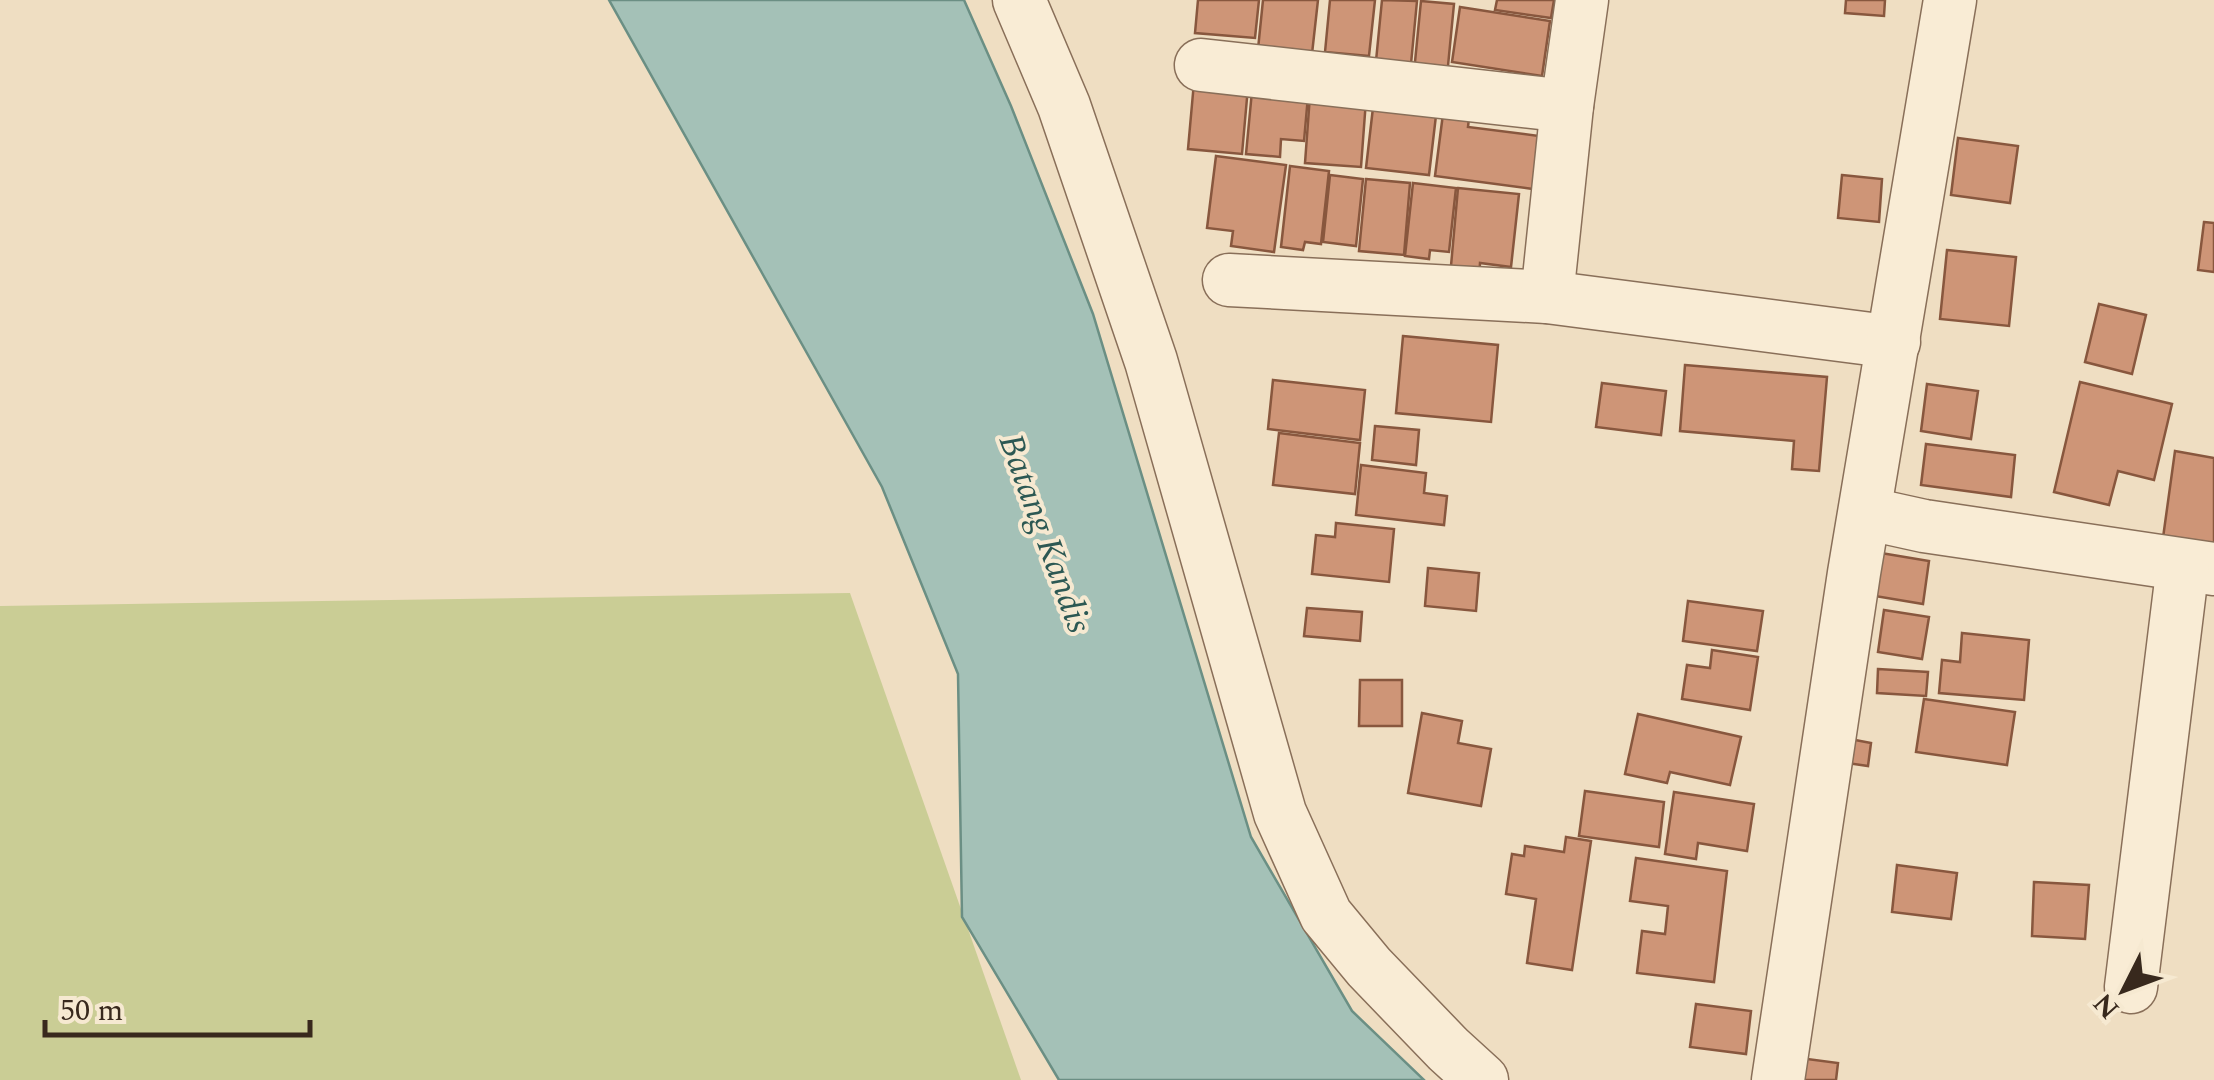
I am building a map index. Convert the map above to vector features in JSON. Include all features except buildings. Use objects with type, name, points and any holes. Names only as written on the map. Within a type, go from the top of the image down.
[{"type":"street","points":[[1019,0],[1064,106],[1152,361],[1280,812],[1326,915],[1369,966],[1482,1080]]},
{"type":"street","points":[[1547,297],[1582,0]]},
{"type":"street","points":[[1778,1080],[1808,868],[1950,0]]},
{"type":"street","points":[[1201,65],[1567,106]]},
{"type":"street","points":[[1229,280],[1547,297],[1894,342]]},
{"type":"street","points":[[1865,513],[1924,526],[2198,567],[2131,986]]},
{"type":"green space","points":[[850,593],[1021,1080],[0,1080],[0,606]]},
{"type":"water","name":"Batang Kandis","points":[[609,0],[964,0],[1011,106],[1093,314],[1251,837],[1352,1011],[1424,1080],[1059,1080],[962,917],[958,674],[882,487]]}]
